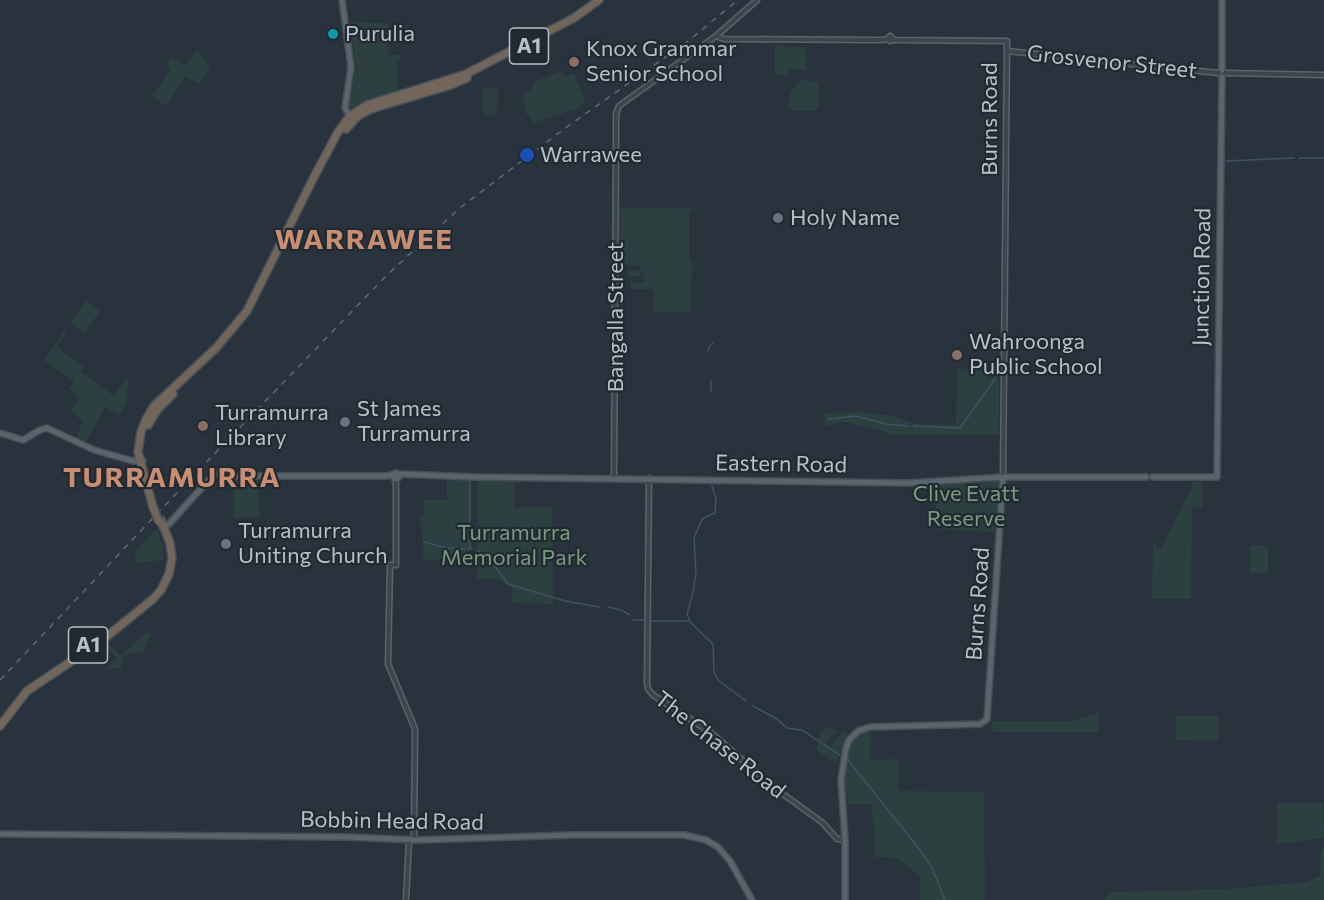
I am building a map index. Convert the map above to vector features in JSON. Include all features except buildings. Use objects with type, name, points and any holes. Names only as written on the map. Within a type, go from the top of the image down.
[{"type":"highway","name":"A1","points":[[0,726],[27,691],[102,640],[157,595],[167,580],[171,565],[170,543],[154,506],[141,461],[138,445],[141,432],[154,406],[231,332],[247,311],[338,132],[367,105],[466,74],[574,18],[599,0]]},
{"type":"highway","name":"A1","points":[[351,119],[377,107],[458,83],[570,24],[604,0]]},
{"type":"highway","name":"A1","points":[[0,719],[28,685],[97,638],[159,586],[168,558],[161,524]]},
{"type":"main road","points":[[342,0],[351,64],[345,106],[351,119]]},
{"type":"main road","name":"Junction Road","points":[[1217,477],[1222,0]]},
{"type":"main road","points":[[0,433],[23,440],[47,428],[85,447],[129,461],[141,461]]},
{"type":"main road","name":"Eastern Road","points":[[161,524],[169,524],[215,473],[221,477],[649,478],[909,483],[1003,477],[1217,477]]},
{"type":"main road","name":"Burns Road","points":[[845,900],[845,840],[841,780],[846,748],[853,735],[861,729],[870,727],[980,724],[987,719],[1003,477]]},
{"type":"main road","name":"Bobbin Head Road","points":[[0,834],[347,837],[411,840],[572,835],[693,836],[711,842],[722,851],[752,900]]},
{"type":"street","points":[[716,36],[757,0]]},
{"type":"street","name":"Burns Road","points":[[716,36],[724,39],[1007,41],[1003,477]]},
{"type":"street","name":"Bangalla Street","points":[[614,478],[616,114],[619,106],[716,36]]},
{"type":"street","name":"Grosvenor Street","points":[[1007,51],[1222,73],[1324,75]]},
{"type":"street","points":[[396,478],[396,565],[390,565],[388,664],[416,732],[406,900]]},
{"type":"street","name":"The Chase Road","points":[[649,478],[648,689],[710,732],[771,784],[823,823],[837,839],[845,840]]},
{"type":"green space","points":[[350,22],[388,23],[388,55],[400,55],[400,62],[397,62],[397,92],[366,102],[353,109],[349,106],[356,68]]},
{"type":"green space","points":[[775,46],[805,47],[807,65],[804,67],[807,69],[789,70],[788,75],[775,74]]},
{"type":"green space","points":[[197,50],[210,68],[199,84],[185,76],[166,106],[152,96],[171,69],[166,66],[172,57],[176,60],[172,66],[177,60],[185,66]]},
{"type":"green space","points":[[560,72],[565,76],[574,73],[585,103],[576,109],[533,123],[526,113],[523,95],[532,88],[535,81]]},
{"type":"green space","points":[[802,79],[818,82],[819,104],[815,111],[794,111],[788,106],[791,91]]},
{"type":"green space","points":[[483,88],[498,88],[497,116],[483,115]]},
{"type":"green space","points":[[620,208],[716,208],[689,209],[689,262],[692,262],[691,312],[654,312],[654,289],[631,289],[630,282],[644,282],[645,276],[637,265],[619,265]]},
{"type":"green space","points":[[628,270],[641,270],[640,276],[628,276]]},
{"type":"green space","points":[[86,301],[100,311],[84,333],[70,323]]},
{"type":"green space","points":[[65,330],[67,332],[57,347],[84,367],[81,372],[114,396],[129,375],[126,404],[119,415],[105,407],[86,442],[76,437],[83,421],[70,411],[80,397],[69,389],[74,381],[44,360]]},
{"type":"green space","points":[[957,368],[997,372],[999,368],[999,435],[891,435],[845,422],[825,426],[825,413],[858,412],[894,416],[915,424],[956,425]]},
{"type":"green space","points":[[233,480],[258,480],[260,518],[234,518]]},
{"type":"green space","points":[[447,480],[469,480],[469,560],[423,560],[420,517],[424,517],[424,500],[447,500]]},
{"type":"green space","name":"Turramurra Memorial Park","points":[[480,481],[514,481],[514,507],[552,507],[553,604],[512,603],[512,587],[497,579],[477,579],[478,483]]},
{"type":"green space","name":"Clive Evatt Reserve","points":[[998,482],[995,532],[936,529],[936,485]]},
{"type":"green space","points":[[1192,482],[1202,482],[1202,507],[1192,508],[1191,599],[1152,599],[1153,542],[1156,547],[1161,548],[1192,487]]},
{"type":"green space","points":[[157,529],[164,560],[136,563],[135,551]]},
{"type":"green space","points":[[1250,545],[1268,546],[1268,573],[1250,573]]},
{"type":"green space","points":[[148,631],[151,635],[144,652],[123,655],[121,668],[107,669],[117,657],[106,646],[98,653],[95,650],[106,641],[121,655]]},
{"type":"green space","points":[[1098,713],[1098,732],[993,732],[991,721],[1073,721]]},
{"type":"green space","points":[[1176,716],[1218,716],[1218,741],[1176,740]]},
{"type":"green space","points":[[829,727],[838,730],[826,743],[830,747],[844,731],[850,734],[835,763],[817,750],[819,733]]},
{"type":"green space","points":[[861,731],[871,731],[870,760],[898,759],[899,791],[984,792],[985,900],[920,900],[920,876],[896,858],[875,857],[871,804],[848,804],[847,792],[844,792],[844,766],[848,746],[855,734]]},
{"type":"green space","points":[[1323,802],[1324,838],[1277,844],[1277,803]]},
{"type":"green space","points":[[1324,848],[1324,900],[1104,900],[1111,892],[1225,889],[1306,882],[1320,876],[1321,850]]},
{"type":"waterway","points":[[1226,161],[1294,158]]},
{"type":"waterway","points":[[1299,158],[1324,158]]},
{"type":"waterway","points":[[708,351],[713,343]]},
{"type":"waterway","points":[[914,426],[960,428],[995,379]]},
{"type":"waterway","points":[[711,381],[711,391]]},
{"type":"waterway","points":[[829,419],[856,416],[886,424],[908,426]]},
{"type":"waterway","points":[[470,480],[470,549]]},
{"type":"waterway","points":[[690,621],[687,614],[696,572],[694,538],[702,519],[715,513],[716,499],[712,486]]},
{"type":"waterway","points":[[424,542],[447,548],[465,549]]},
{"type":"waterway","points":[[477,551],[487,556],[508,584],[565,601],[599,607]]},
{"type":"waterway","points":[[608,607],[630,615]]},
{"type":"waterway","points":[[633,620],[644,620]]},
{"type":"waterway","points":[[650,621],[689,621]]},
{"type":"waterway","points":[[690,622],[713,644],[714,673],[718,680],[746,701]]},
{"type":"waterway","points":[[753,706],[777,719],[787,728],[802,730],[841,756]]},
{"type":"waterway","points":[[847,759],[921,851],[932,868],[945,900]]},
{"type":"railway","points":[[0,680],[387,275],[461,207],[564,129],[687,42],[738,0]]},
{"type":"place","name":"Purulia","points":[[333,34]]},
{"type":"place","name":"Knox Grammar Senior School","points":[[574,62]]},
{"type":"place","name":"Warrawee","points":[[527,155]]},
{"type":"place","name":"Holy Name","points":[[778,218]]},
{"type":"place","name":"Wahroonga Public School","points":[[957,355]]},
{"type":"place","name":"St James Turramurra","points":[[345,422]]},
{"type":"place","name":"Turramurra Library","points":[[203,426]]},
{"type":"place","name":"Turramurra Uniting Church","points":[[226,544]]},
{"type":"district","name":"WARRAWEE","points":[[364,240]]},
{"type":"district","name":"TURRAMURRA","points":[[172,478]]}]
